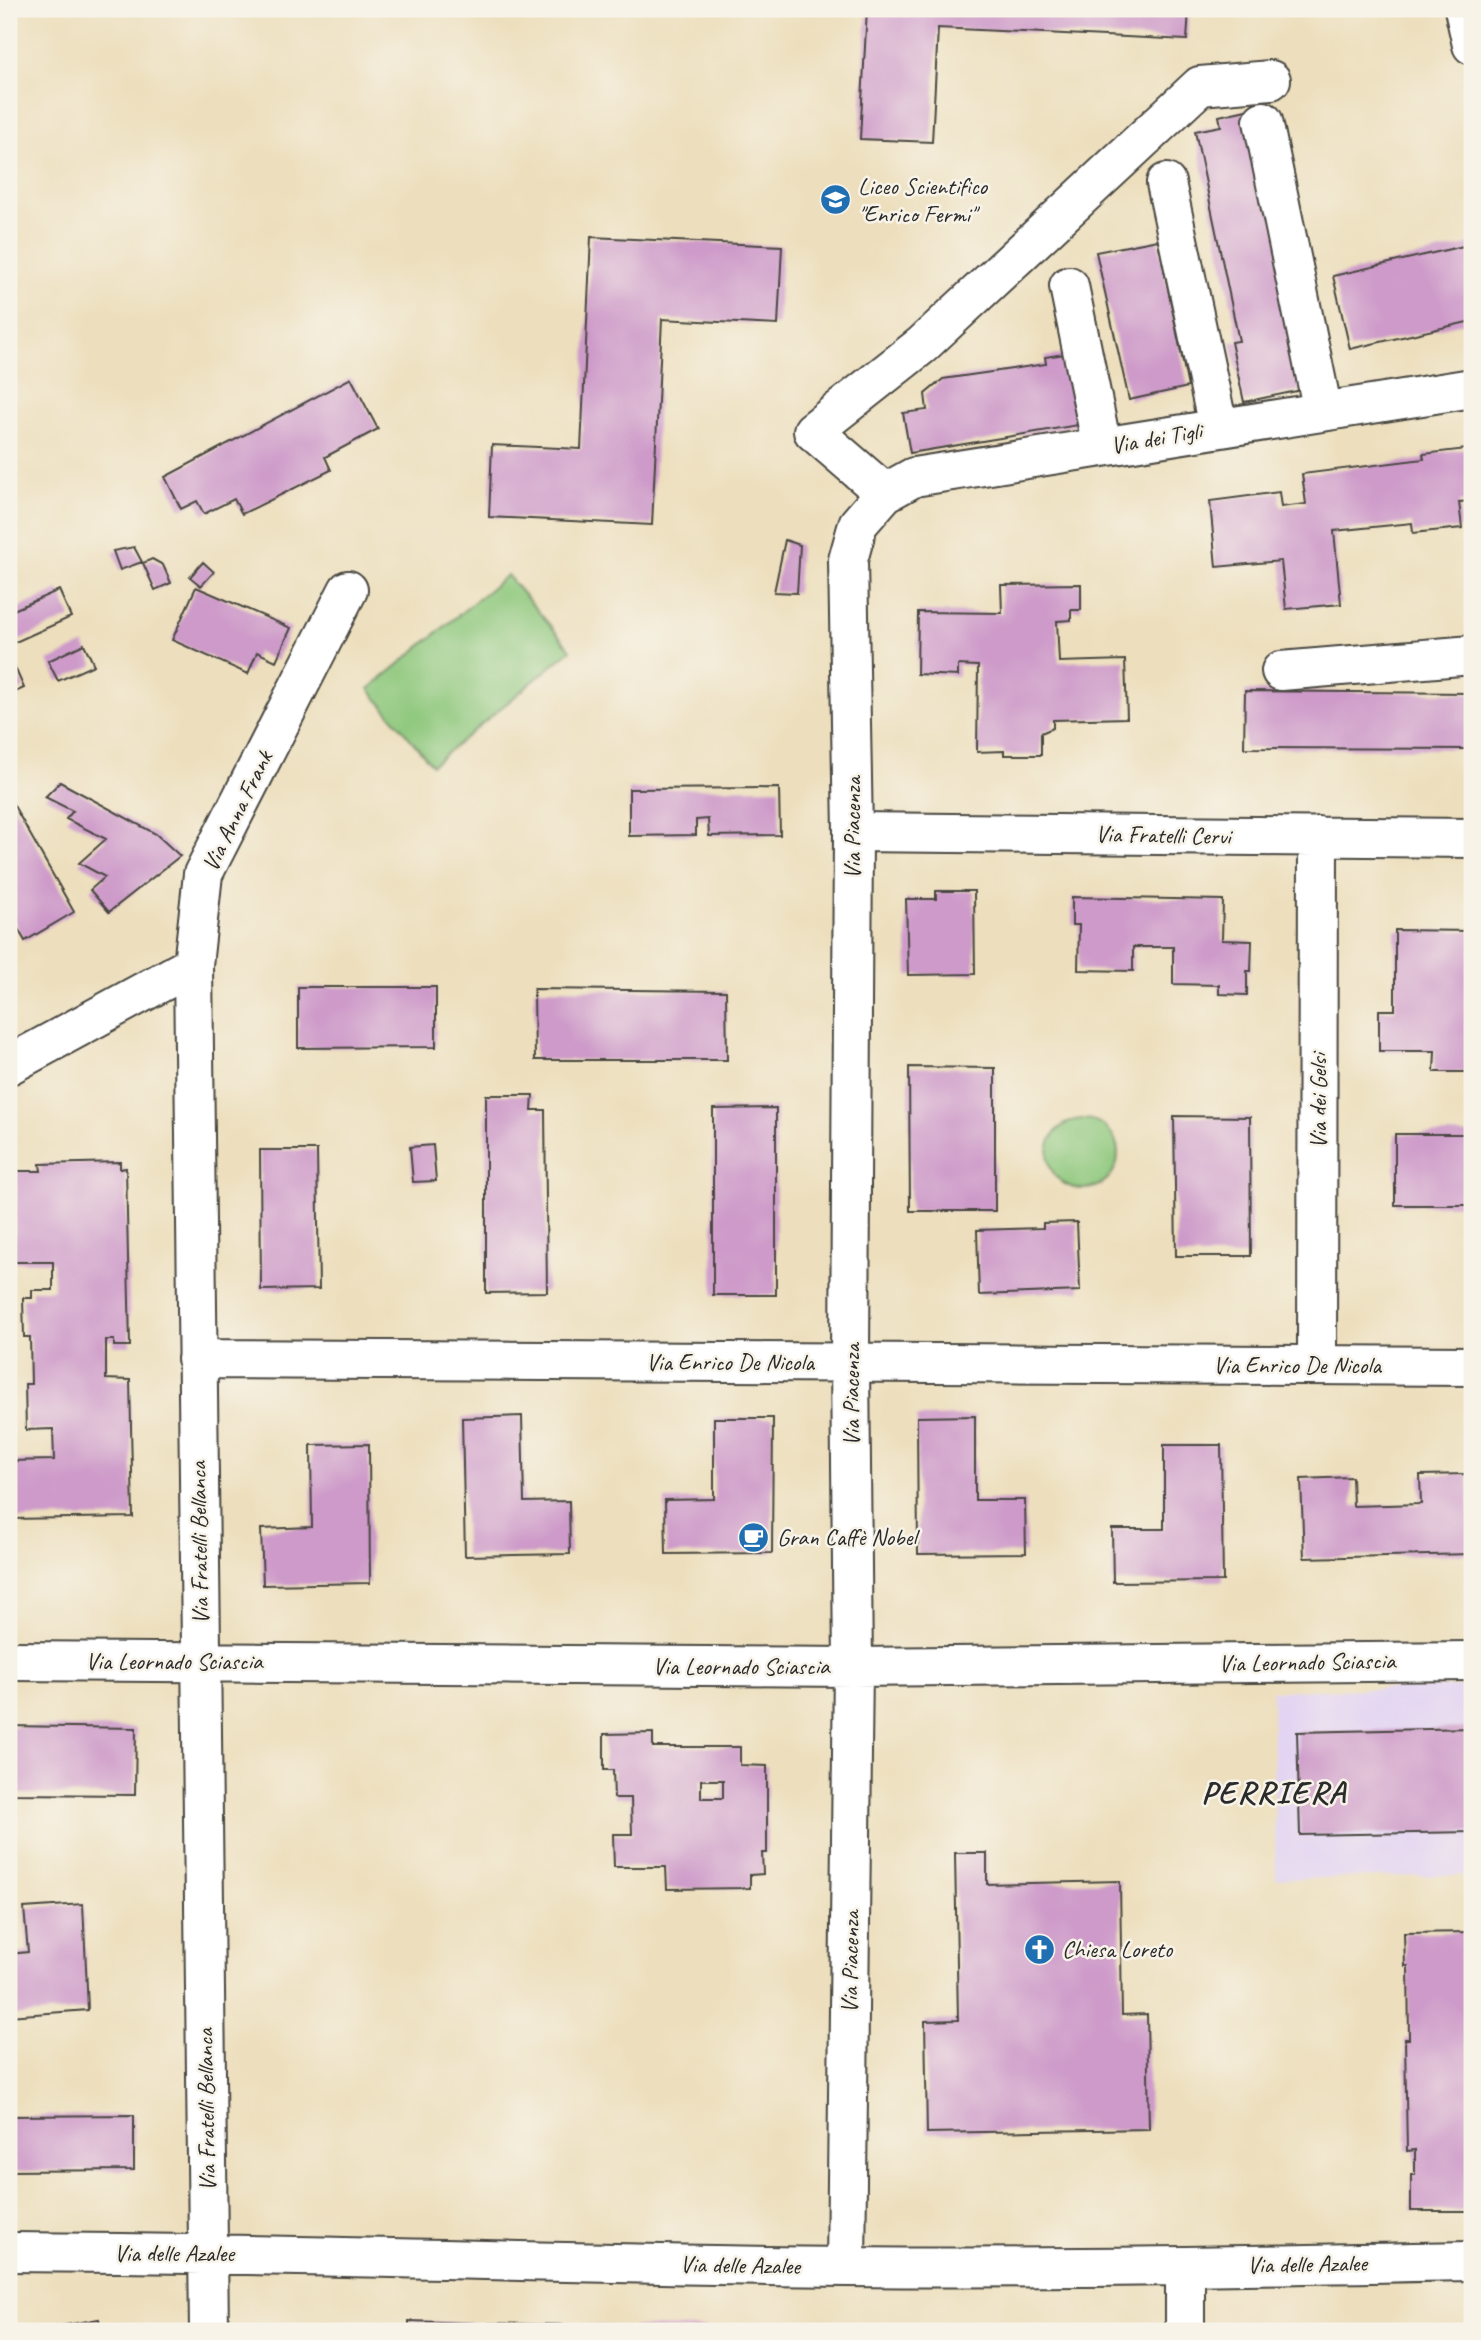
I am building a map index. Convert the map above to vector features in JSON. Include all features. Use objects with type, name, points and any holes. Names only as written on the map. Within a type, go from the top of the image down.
[{"type":"street","points":[[1464,9],[1472,45]]},
{"type":"street","points":[[885,493],[813,431],[922,345],[1200,86],[1270,80]]},
{"type":"street","points":[[1263,121],[1322,412]]},
{"type":"street","points":[[1166,183],[1218,427]]},
{"type":"street","points":[[1069,286],[1102,447]]},
{"type":"street","name":"Via dei Tigli","points":[[858,524],[885,493],[914,477],[1472,388]]},
{"type":"street","name":"Via Piacenza","points":[[846,2267],[853,1667],[850,1363],[853,832],[848,560],[858,524]]},
{"type":"street","name":"Via Anna Frank","points":[[193,965],[203,874],[348,590]]},
{"type":"street","points":[[1280,671],[1472,654]]},
{"type":"street","name":"Via Fratelli Cervi","points":[[853,832],[1472,838]]},
{"type":"street","name":"Via dei Gelsi","points":[[1317,1365],[1318,836]]},
{"type":"street","points":[[9,1065],[193,965]]},
{"type":"street","name":"Via Fratelli Bellanca","points":[[193,965],[209,2331]]},
{"type":"street","name":"Via Enrico De Nicola","points":[[197,1359],[1472,1366]]},
{"type":"street","name":"Via Leornado Sciascia","points":[[9,1661],[853,1667],[1472,1661]]},
{"type":"street","name":"Via delle Azalee","points":[[9,2252],[208,2253],[846,2267],[1185,2266],[1472,2261]]},
{"type":"street","points":[[1185,2266],[1185,2331]]},
{"type":"shaded area","points":[[1472,1687],[1472,1875],[1276,1879],[1272,1691]]},
{"type":"green space","points":[[507,575],[571,650],[432,765],[369,689]]},
{"type":"green space","points":[[1083,1119],[1108,1129],[1118,1154],[1108,1179],[1083,1189],[1058,1179],[1048,1154],[1058,1129]]},
{"type":"building","points":[[867,9],[1189,9],[1187,40],[938,28],[932,142],[860,139]]},
{"type":"building","points":[[1251,109],[1316,387],[1244,402],[1231,342],[1239,341],[1195,131],[1221,126],[1219,116]]},
{"type":"building","points":[[591,237],[782,246],[778,325],[662,319],[652,525],[489,517],[492,445],[581,449]]},
{"type":"building","points":[[1158,240],[1188,387],[1129,400],[1096,252]]},
{"type":"building","points":[[1472,244],[1472,321],[1350,349],[1333,276]]},
{"type":"building","points":[[1065,354],[1078,425],[910,453],[903,413],[927,410],[925,394],[943,379],[1046,364],[1045,357]]},
{"type":"building","points":[[351,378],[378,429],[325,457],[331,470],[242,514],[234,499],[204,514],[197,501],[181,509],[165,477]]},
{"type":"building","points":[[1472,442],[1472,501],[1459,502],[1462,528],[1413,533],[1412,523],[1334,531],[1341,604],[1286,609],[1281,561],[1216,567],[1210,501],[1279,492],[1281,507],[1306,504],[1302,474],[1424,459],[1423,454],[1467,449],[1466,443]]},
{"type":"building","points":[[785,540],[800,545],[797,593],[774,592]]},
{"type":"building","points":[[134,547],[142,562],[120,570],[113,551]]},
{"type":"building","points":[[152,559],[163,565],[171,583],[155,590],[143,563]]},
{"type":"building","points":[[203,562],[214,572],[201,586],[190,577]]},
{"type":"building","points":[[1081,584],[1081,610],[1071,610],[1071,620],[1057,621],[1059,662],[1125,660],[1127,718],[1053,720],[1053,728],[1041,733],[1041,755],[1004,755],[1004,751],[977,752],[978,666],[958,665],[958,676],[917,674],[918,612],[1002,613],[1001,585]]},
{"type":"building","points":[[196,587],[291,628],[276,661],[257,652],[248,674],[172,640]]},
{"type":"building","points":[[59,590],[71,617],[9,645],[9,612]]},
{"type":"building","points":[[84,644],[94,665],[58,681],[48,661]]},
{"type":"building","points":[[9,654],[24,688],[9,695]]},
{"type":"building","points":[[1245,691],[1472,693],[1472,749],[1244,748]]},
{"type":"building","points":[[60,782],[156,834],[180,856],[109,912],[90,890],[105,877],[79,863],[106,839],[66,819],[73,811],[45,797]]},
{"type":"building","points":[[779,788],[780,835],[709,836],[708,819],[696,820],[696,835],[629,836],[629,789]]},
{"type":"building","points":[[9,797],[74,912],[25,941],[9,913]]},
{"type":"building","points":[[936,891],[974,891],[975,974],[908,975],[906,899],[936,899]]},
{"type":"building","points":[[1072,897],[1223,900],[1222,940],[1252,941],[1251,971],[1247,971],[1247,995],[1219,994],[1219,985],[1173,984],[1173,947],[1133,947],[1133,971],[1078,970],[1079,925],[1072,925]]},
{"type":"building","points":[[1395,930],[1472,931],[1472,1072],[1434,1072],[1435,1051],[1379,1051],[1379,1010],[1395,1010]]},
{"type":"building","points":[[298,987],[436,987],[436,1047],[298,1048]]},
{"type":"building","points":[[534,989],[726,991],[727,1060],[535,1060]]},
{"type":"building","points":[[909,1067],[995,1068],[995,1211],[910,1211]]},
{"type":"building","points":[[486,1095],[533,1095],[532,1110],[545,1110],[547,1292],[486,1293]]},
{"type":"building","points":[[776,1108],[776,1295],[713,1295],[713,1109]]},
{"type":"building","points":[[1174,1116],[1250,1117],[1251,1256],[1176,1256]]},
{"type":"building","points":[[1395,1134],[1472,1134],[1472,1205],[1395,1205]]},
{"type":"building","points":[[433,1145],[436,1181],[413,1182],[410,1147]]},
{"type":"building","points":[[260,1150],[317,1150],[319,1289],[261,1290]]},
{"type":"building","points":[[120,1162],[120,1169],[126,1168],[130,1346],[114,1346],[114,1340],[106,1340],[106,1379],[130,1380],[133,1517],[9,1519],[9,1461],[54,1460],[53,1429],[26,1430],[25,1384],[31,1384],[30,1337],[24,1337],[23,1298],[32,1298],[32,1290],[53,1290],[53,1262],[15,1262],[13,1203],[16,1203],[16,1171],[41,1171],[40,1164]]},
{"type":"building","points":[[1077,1222],[1080,1291],[979,1295],[977,1230],[1043,1228],[1043,1223]]},
{"type":"building","points":[[522,1416],[524,1502],[569,1501],[570,1554],[465,1556],[462,1418]]},
{"type":"building","points":[[975,1416],[975,1500],[1025,1500],[1026,1553],[918,1554],[917,1417]]},
{"type":"building","points":[[714,1418],[773,1418],[772,1553],[666,1554],[665,1500],[714,1499]]},
{"type":"building","points":[[369,1444],[370,1583],[263,1585],[261,1529],[312,1527],[311,1445]]},
{"type":"building","points":[[1164,1445],[1221,1445],[1223,1581],[1113,1582],[1112,1529],[1164,1529]]},
{"type":"building","points":[[1468,1474],[1471,1554],[1304,1558],[1301,1479],[1352,1477],[1353,1506],[1421,1504],[1420,1475]]},
{"type":"building","points":[[9,1726],[136,1728],[135,1795],[9,1794]]},
{"type":"building","points":[[1472,1728],[1472,1832],[1300,1835],[1297,1732]]},
{"type":"building","points":[[653,1733],[653,1747],[740,1747],[740,1765],[767,1766],[767,1853],[762,1853],[763,1874],[750,1875],[750,1888],[667,1889],[666,1867],[614,1867],[613,1834],[632,1834],[631,1798],[614,1798],[613,1770],[604,1770],[604,1734]],"holes":[[[701,1780],[723,1780],[723,1798],[701,1798]]]},
{"type":"building","name":"Chiesa Loreto","points":[[955,1853],[987,1853],[987,1884],[1120,1881],[1122,2015],[1147,2014],[1149,2129],[927,2133],[925,2021],[958,2020]]},
{"type":"building","points":[[83,1904],[88,2010],[9,2016],[9,1954],[28,1952],[24,1908]]},
{"type":"building","points":[[1472,1932],[1472,2211],[1411,2211],[1411,2175],[1415,2175],[1415,2150],[1407,2151],[1405,2039],[1409,2039],[1408,1966],[1405,1966],[1404,1933]]},
{"type":"building","points":[[134,2115],[134,2170],[9,2171],[9,2116]]},
{"type":"building","points":[[99,2319],[101,2331],[39,2330]]},
{"type":"building","points":[[409,2321],[472,2323],[472,2327],[489,2327],[489,2323],[613,2326],[613,2331],[409,2331]]},
{"type":"building","points":[[632,2327],[749,2329],[749,2331],[632,2331]]},
{"type":"place","name":"Liceo Scientifico \"Enrico Fermi\"","points":[[835,200]]},
{"type":"place","name":"Gran Caffè Nobel","points":[[754,1537]]},
{"type":"place","name":"Chiesa Loreto","points":[[1039,1949]]},
{"type":"district","name":"PERRIERA","points":[[1274,1792]]}]
